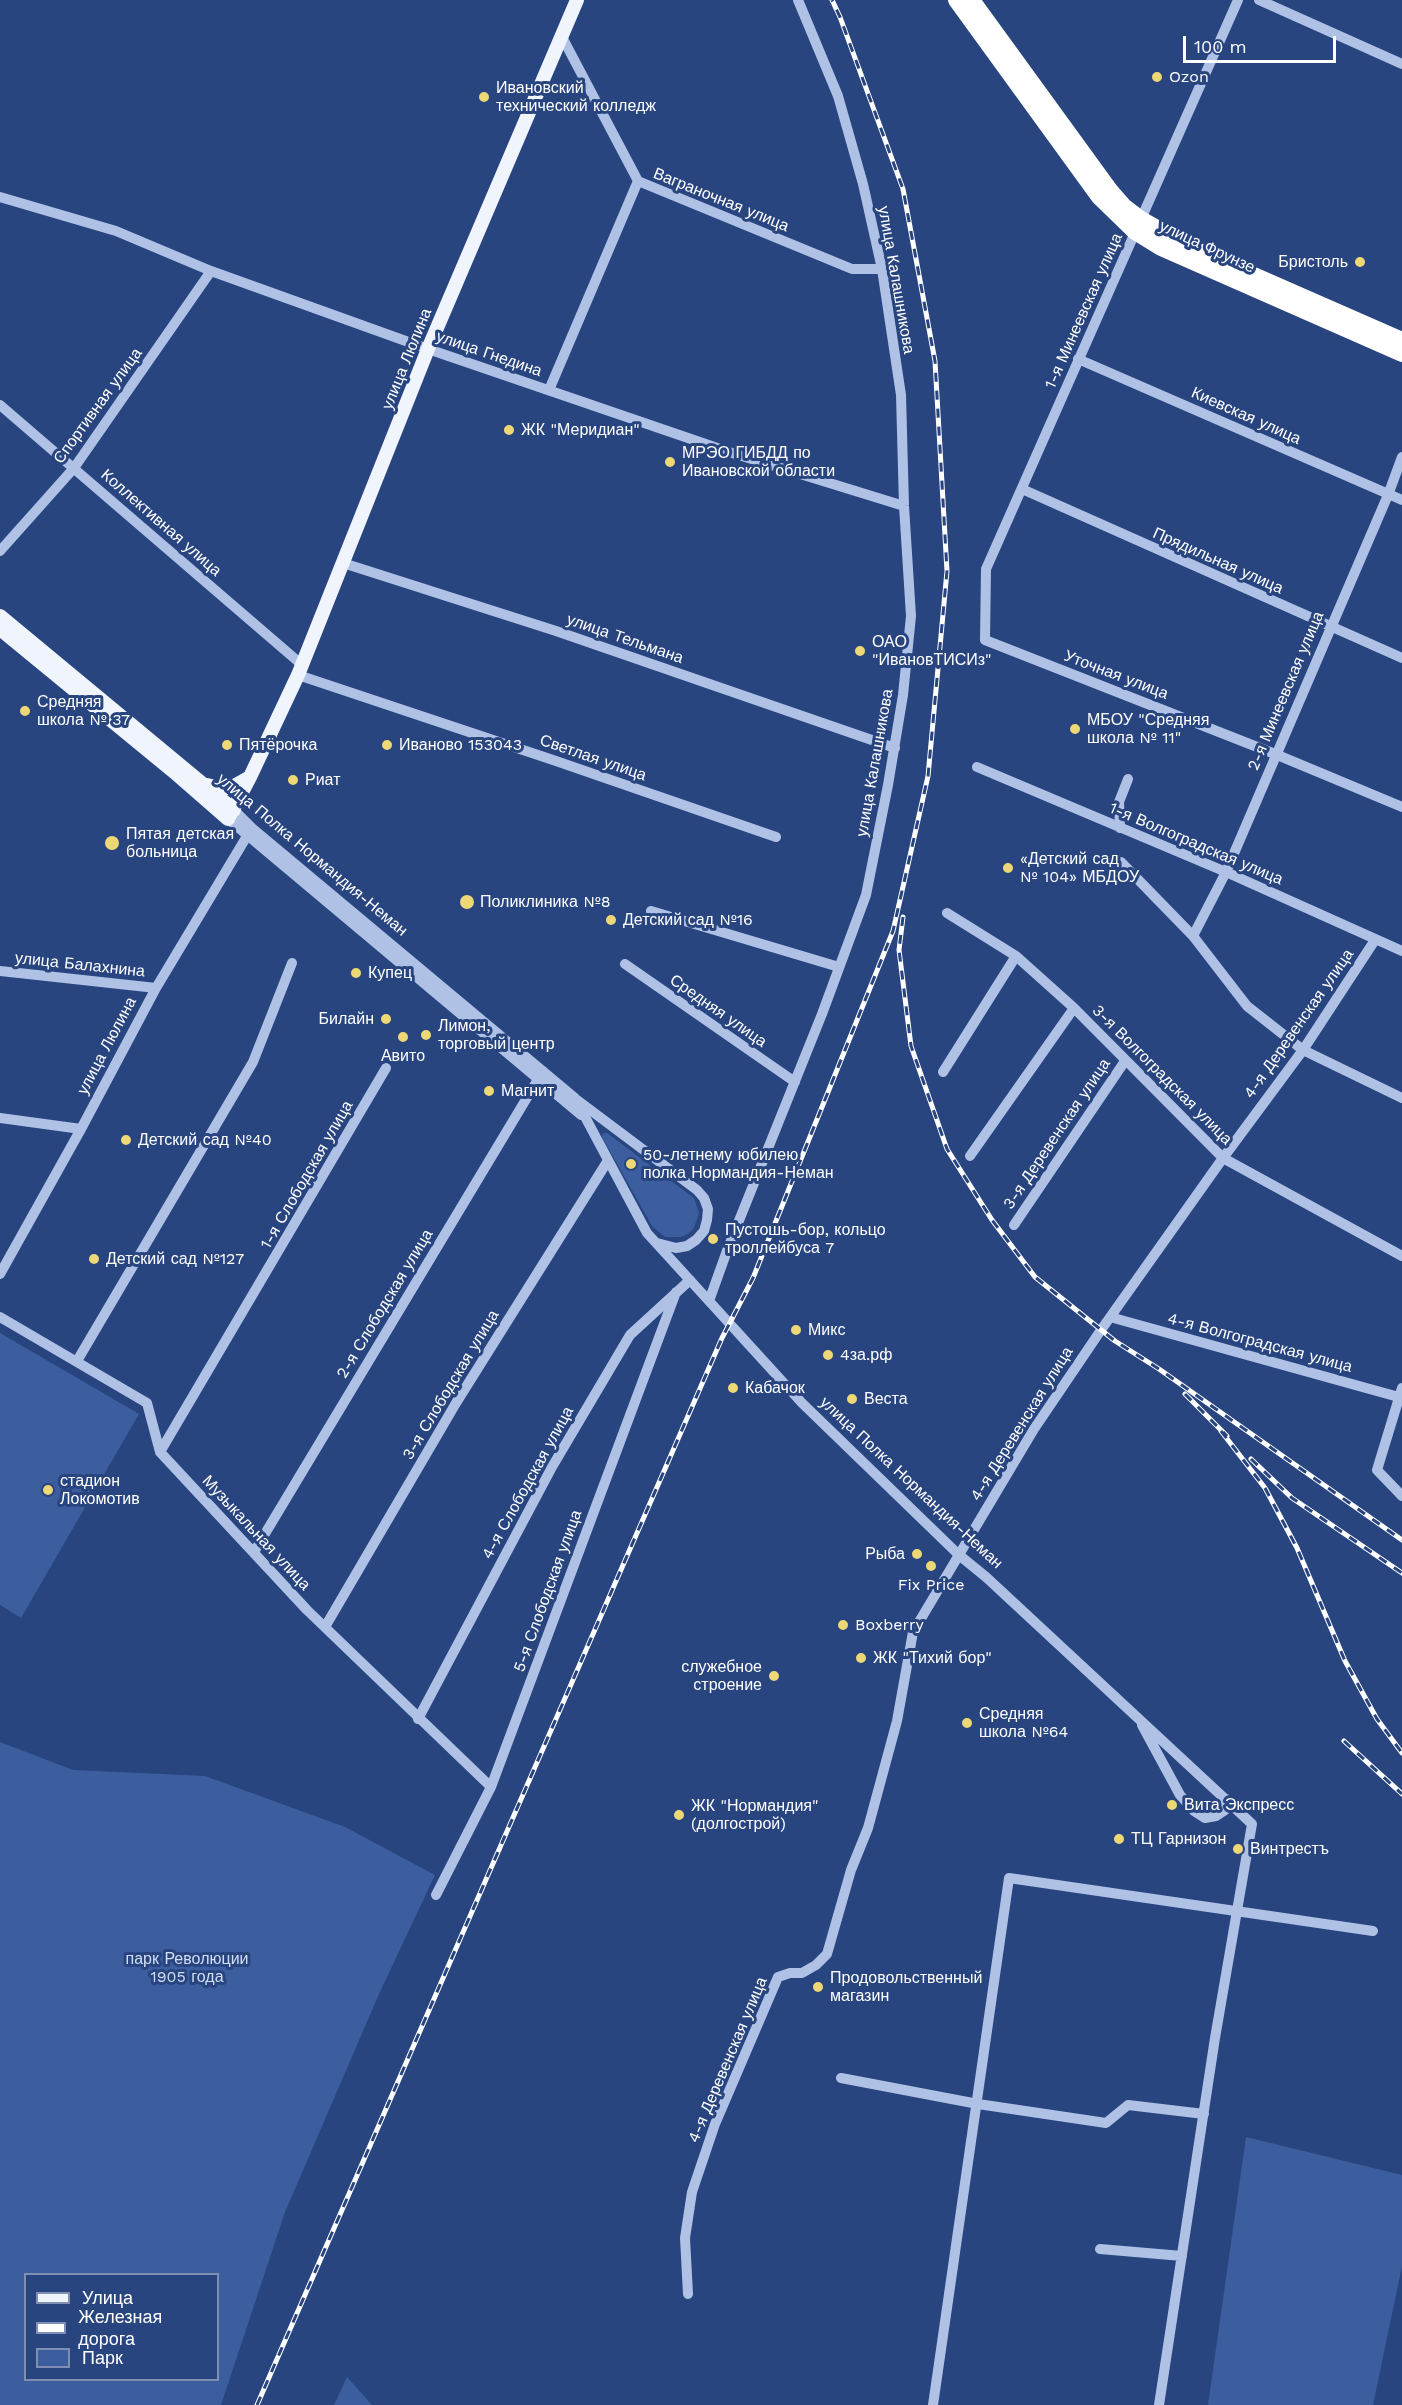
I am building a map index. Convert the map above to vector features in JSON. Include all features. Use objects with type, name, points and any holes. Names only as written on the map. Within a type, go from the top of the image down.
[{"type":"highway","name":"улица Фрунзе","points":[[956,0],[1099,197],[1138,226],[1161,248],[1402,354]]},
{"type":"highway","name":"улица Фрунзе","points":[[972,0],[1138,226],[1402,340]]},
{"type":"main road","name":"улица Люлина","points":[[233,817],[299,670],[428,349],[577,0]]},
{"type":"main road","name":"улица Полка Нормандия-Неман","points":[[0,616],[200,782],[233,817]]},
{"type":"main road","name":"улица Полка Нормандия-Неман","points":[[0,628],[173,771],[233,817]]},
{"type":"main road","name":"улица Люлина","points":[[233,817],[270,743],[272,732]]},
{"type":"main road","points":[[200,782],[221,789],[231,787],[250,777]]},
{"type":"street","name":"улица Калашникова","points":[[709,1300],[866,895],[903,695],[911,616],[904,506],[901,394],[882,269],[863,184],[838,96],[798,0]]},
{"type":"street","name":"1-я Минеевская улица","points":[[985,640],[986,569],[1238,0]]},
{"type":"street","points":[[1259,0],[1402,63]]},
{"type":"street","name":"Ваграночная улица","points":[[561,35],[638,182],[852,269],[882,269]]},
{"type":"street","points":[[549,390],[638,182]]},
{"type":"street","name":"улица Гнедина","points":[[0,197],[116,231],[211,271],[428,349],[729,452],[904,506]]},
{"type":"street","name":"Спортивная улица","points":[[0,551],[74,468],[211,271]]},
{"type":"street","name":"Киевская улица","points":[[1078,359],[1402,500]]},
{"type":"street","name":"Коллективная улица","points":[[0,405],[74,468],[299,670]]},
{"type":"street","name":"2-я Минеевская улица","points":[[1193,936],[1226,872],[1388,495],[1402,457]]},
{"type":"street","name":"Прядильная улица","points":[[1022,489],[1330,628],[1402,658]]},
{"type":"street","name":"улица Тельмана","points":[[343,563],[556,631],[894,748]]},
{"type":"street","name":"Уточная улица","points":[[985,640],[1275,754],[1402,807]]},
{"type":"street","name":"Светлая улица","points":[[299,670],[776,837]]},
{"type":"street","name":"1-я Волгоградская улица","points":[[977,767],[1226,872],[1402,951]]},
{"type":"street","points":[[1120,828],[1119,802],[1128,779]]},
{"type":"street","name":"улица Полка Нормандия-Неман","points":[[233,817],[247,836],[540,1075],[574,1098],[647,1233],[801,1403],[959,1555],[1252,1824],[1237,1911]]},
{"type":"street","name":"улица Полка Нормандия-Неман","points":[[233,817],[540,1075],[579,1113],[591,1130]]},
{"type":"street","name":"улица Люлина","points":[[0,1274],[156,988],[247,836]]},
{"type":"street","points":[[1121,862],[1193,936],[1248,1006],[1303,1050],[1402,1098]]},
{"type":"street","points":[[651,911],[839,967]]},
{"type":"street","name":"3-я Волгоградская улица","points":[[947,913],[1016,956],[1074,1008],[1222,1158],[1402,1256]]},
{"type":"street","name":"4-я Деревенская улица","points":[[688,2294],[685,2238],[692,2192],[715,2124],[778,1977],[790,1973],[802,1973],[816,1965],[827,1954],[851,1870],[868,1828],[897,1721],[913,1632],[1034,1429],[1222,1158],[1303,1050],[1375,940]]},
{"type":"street","points":[[943,1072],[1016,956]]},
{"type":"street","points":[[77,1361],[252,1062],[292,963]]},
{"type":"street","name":"Средняя улица","points":[[625,964],[795,1082]]},
{"type":"street","name":"улица Балахнина","points":[[0,971],[156,988]]},
{"type":"street","points":[[970,1156],[1074,1008]]},
{"type":"street","name":"3-я Деревенская улица","points":[[1014,1225],[1125,1061]]},
{"type":"street","name":"1-я Слободская улица","points":[[160,1452],[386,1068]]},
{"type":"street","name":"2-я Слободская улица","points":[[254,1552],[540,1075]]},
{"type":"street","points":[[574,1098],[697,1190],[704,1198],[708,1209],[707,1220],[704,1231],[696,1240],[687,1246],[676,1248],[665,1247],[655,1242]]},
{"type":"street","points":[[0,1118],[81,1129]]},
{"type":"street","name":"3-я Слободская улица","points":[[325,1627],[456,1403],[608,1162]]},
{"type":"street","name":"4-я Слободская улица","points":[[418,1719],[552,1467],[630,1335],[690,1280]]},
{"type":"street","name":"5-я Слободская улица","points":[[436,1895],[490,1787],[676,1292]]},
{"type":"street","name":"Музыкальная улица","points":[[0,1317],[147,1402],[160,1452],[325,1627],[490,1787]]},
{"type":"street","name":"4-я Волгоградская улица","points":[[1110,1317],[1401,1394]]},
{"type":"street","points":[[1401,1394],[1377,1470],[1402,1496]]},
{"type":"street","points":[[1137,1717],[1180,1795],[1194,1810],[1205,1818],[1216,1816],[1225,1810],[1226,1799]]},
{"type":"street","points":[[933,2405],[1009,1878],[1373,1931]]},
{"type":"street","points":[[1159,2405],[1237,1911]]},
{"type":"street","points":[[841,2078],[978,2104],[1106,2123],[1128,2105],[1204,2114]]},
{"type":"street","points":[[1101,2248],[1182,2256]]},
{"type":"green space","points":[[603,1133],[607,1133],[694,1198],[699,1213],[694,1228],[688,1234],[681,1237],[665,1237],[652,1226],[602,1137]]},
{"type":"green space","name":"стадион Локомотив","points":[[0,1333],[139,1414],[21,1618],[0,1605]]},
{"type":"green space","name":"парк Революции 1905 года","points":[[0,1742],[73,1770],[205,1776],[345,1827],[435,1875],[379,1994],[285,2212],[221,2405],[0,2405]]},
{"type":"green space","points":[[1246,2137],[1402,2175],[1402,2266],[1373,2405],[1208,2405]]},
{"type":"green space","points":[[347,2377],[372,2405],[334,2405]]},
{"type":"railway","points":[[257,2405],[722,1338],[753,1278],[893,931],[928,776],[947,571],[935,361],[903,189],[832,0]]},
{"type":"railway","points":[[903,917],[899,950],[911,1046],[947,1149],[992,1220],[1035,1277],[1115,1341],[1159,1369],[1402,1540]]},
{"type":"railway","points":[[1185,1394],[1227,1436]]},
{"type":"railway","points":[[1221,1431],[1265,1488],[1297,1548],[1345,1661],[1377,1719],[1402,1753]]},
{"type":"railway","points":[[1251,1459],[1292,1498],[1402,1573]]},
{"type":"railway","points":[[1344,1741],[1402,1794]]},
{"type":"place","name":"Ozon","points":[[1157,77]]},
{"type":"place","name":"Ивановский технический колледж","points":[[484,97]]},
{"type":"place","name":"Бристоль","points":[[1360,262]]},
{"type":"place","name":"ЖК \"Меридиан\"","points":[[509,430]]},
{"type":"place","name":"МРЭО ГИБДД по Ивановской области","points":[[670,462]]},
{"type":"place","name":"ОАО \"ИвановТИСИз\"","points":[[860,651]]},
{"type":"place","name":"Средняя школа № 37","points":[[25,711]]},
{"type":"place","name":"МБОУ \"Средняя школа № 11\"","points":[[1075,729]]},
{"type":"place","name":"Пятёрочка","points":[[227,745]]},
{"type":"place","name":"Иваново 153043","points":[[387,745]]},
{"type":"place","name":"Риат","points":[[293,780]]},
{"type":"place","name":"Пятая детская больница","points":[[112,843]]},
{"type":"place","name":"«Детский сад № 104» МБДОУ","points":[[1008,868]]},
{"type":"place","name":"Поликлиника №8","points":[[467,902]]},
{"type":"place","name":"Детский сад №16","points":[[611,920]]},
{"type":"place","name":"Купец","points":[[356,973]]},
{"type":"place","name":"Билайн","points":[[386,1019]]},
{"type":"place","name":"Лимон, торговый центр","points":[[426,1035]]},
{"type":"place","name":"Авито","points":[[403,1037]]},
{"type":"place","name":"Магнит","points":[[489,1091]]},
{"type":"place","name":"Детский сад №40","points":[[126,1140]]},
{"type":"place","name":"50-летнему юбилею полка Нормандия-Неман","points":[[631,1164]]},
{"type":"place","name":"Пустошь-бор, кольцо троллейбуса 7","points":[[713,1239]]},
{"type":"place","name":"Детский сад №127","points":[[94,1259]]},
{"type":"place","name":"Микс","points":[[796,1330]]},
{"type":"place","name":"4за.рф","points":[[828,1355]]},
{"type":"place","name":"Кабачок","points":[[733,1388]]},
{"type":"place","name":"Веста","points":[[852,1399]]},
{"type":"place","name":"стадион Локомотив","points":[[48,1490]]},
{"type":"place","name":"Рыба","points":[[917,1554]]},
{"type":"place","name":"Fix Price","points":[[931,1566]]},
{"type":"place","name":"Boxberry","points":[[843,1625]]},
{"type":"place","name":"ЖК \"Тихий бор\"","points":[[861,1658]]},
{"type":"place","name":"служебное строение","points":[[774,1676]]},
{"type":"place","name":"Средняя школа №64","points":[[967,1723]]},
{"type":"place","name":"Вита Экспресс","points":[[1172,1805]]},
{"type":"place","name":"ЖК \"Нормандия\" (долгострой)","points":[[679,1815]]},
{"type":"place","name":"ТЦ Гарнизон","points":[[1119,1839]]},
{"type":"place","name":"Винтрестъ","points":[[1238,1849]]},
{"type":"place","name":"Продовольственный магазин","points":[[818,1987]]}]
